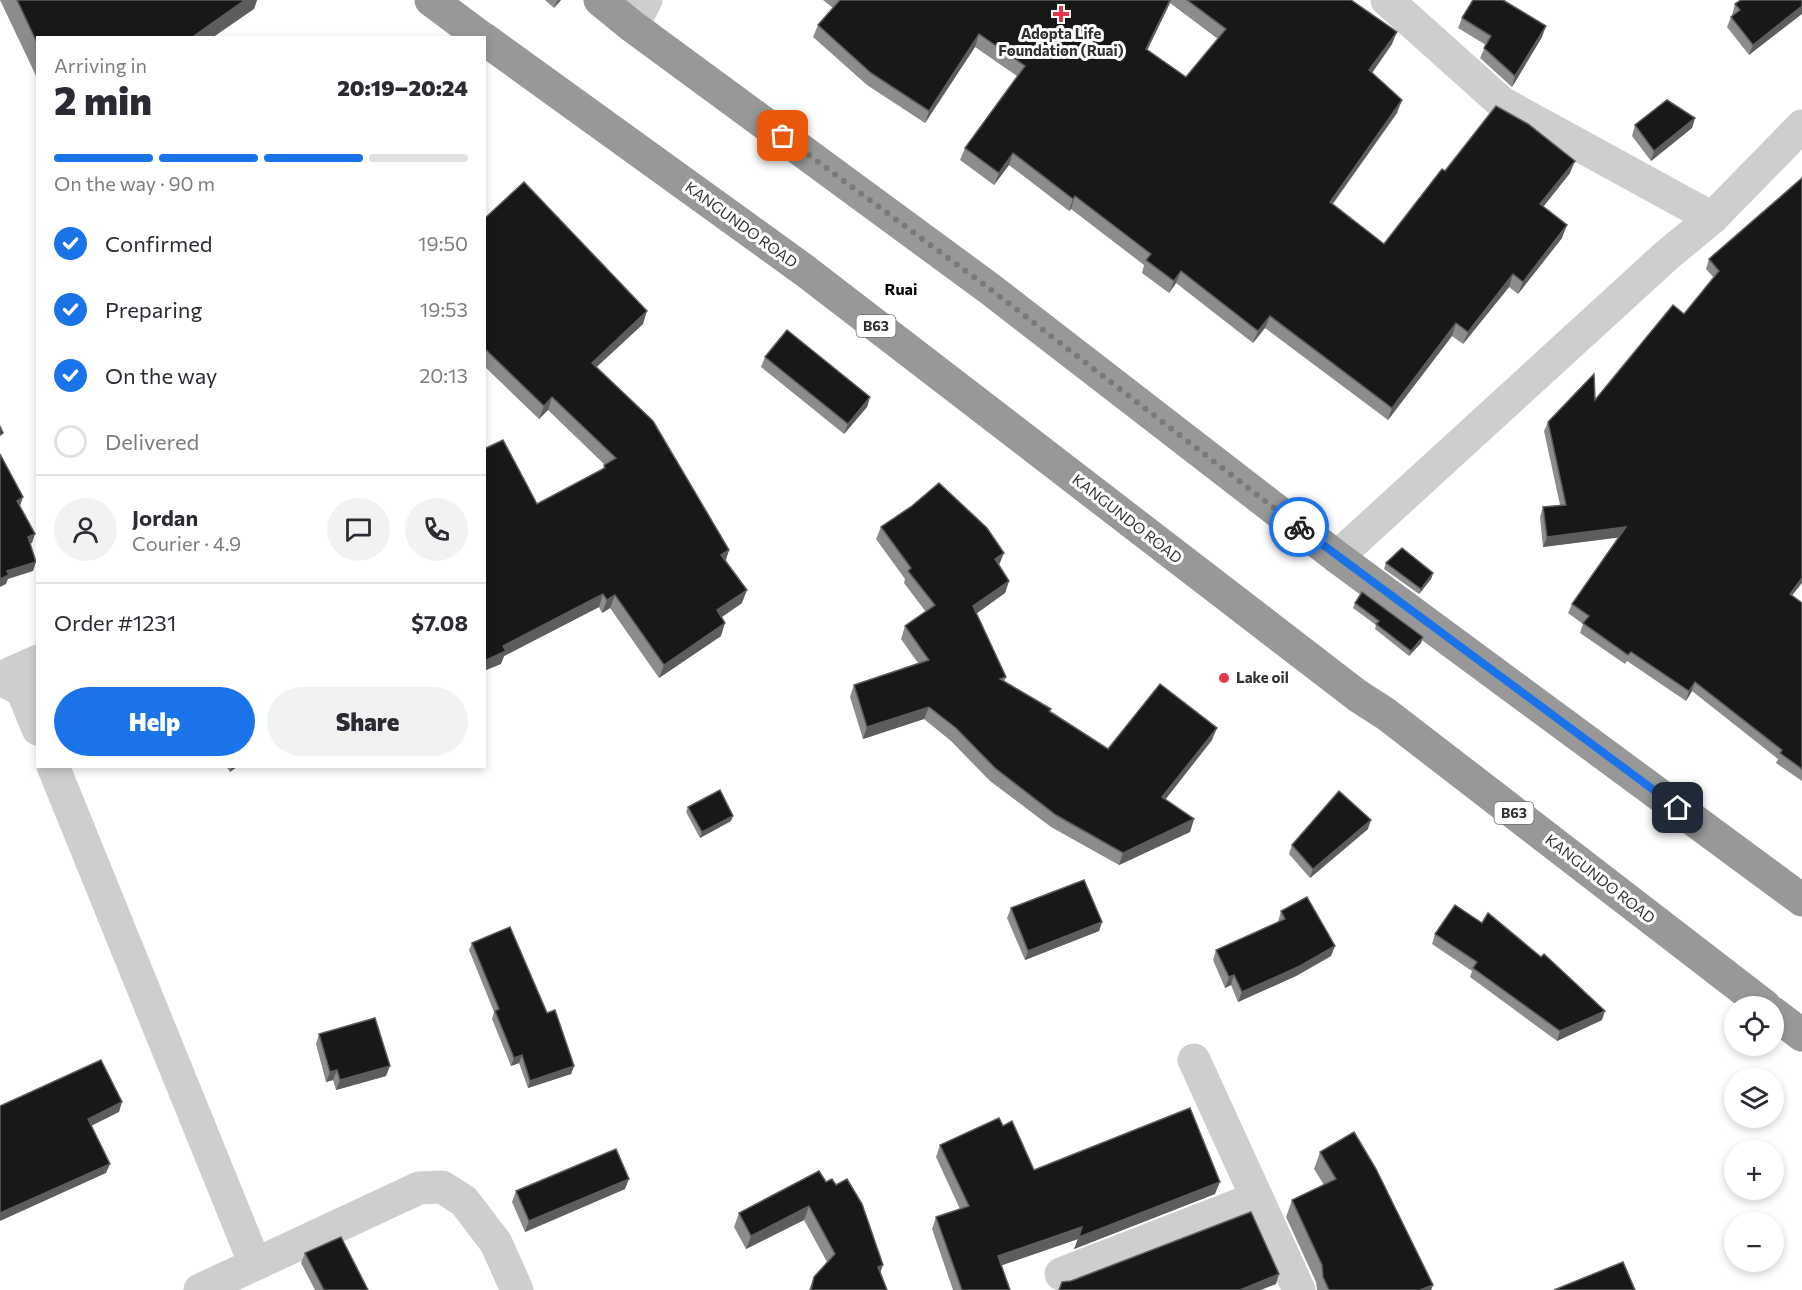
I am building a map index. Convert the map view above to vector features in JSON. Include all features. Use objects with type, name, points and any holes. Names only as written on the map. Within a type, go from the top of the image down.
[{"type":"highway","name":"KANGUNDO ROAD","points":[[431,0],[480,36]]},
{"type":"highway","points":[[600,0],[639,13],[990,289],[1337,557],[1802,900]]},
{"type":"highway","name":"KANGUNDO ROAD","points":[[486,40],[804,270],[1752,996]]},
{"type":"highway","points":[[1784,1021],[1802,1035]]},
{"type":"street","points":[[1387,0],[1502,103],[1712,218]]},
{"type":"street","points":[[1337,557],[1658,264],[1712,218],[1802,126]]},
{"type":"street","points":[[0,679],[36,662]]},
{"type":"street","points":[[0,679],[22,690],[36,724]]},
{"type":"street","points":[[54,768],[255,1264]]},
{"type":"street","points":[[1194,1060],[1299,1290]]},
{"type":"street","points":[[200,1290],[419,1188],[442,1187],[464,1201],[496,1243],[517,1290]]},
{"type":"street","points":[[1061,1274],[1257,1197]]},
{"type":"building","points":[[17,0],[245,0],[194,36],[36,36],[36,41]]},
{"type":"building","points":[[840,0],[1170,0],[1146,49],[1186,77],[1226,29],[1187,0],[1351,0],[1397,32],[1369,70],[1402,100],[1330,202],[1384,244],[1442,169],[1445,171],[1496,106],[1528,124],[1575,161],[1540,204],[1567,225],[1523,282],[1513,274],[1468,332],[1456,323],[1392,408],[1270,316],[1258,331],[1181,271],[1174,281],[1146,260],[1151,254],[1075,196],[1073,199],[1013,153],[999,173],[965,148],[1025,66],[979,34],[929,111],[871,73],[818,25]]},
{"type":"building","points":[[1473,0],[1503,0],[1546,26],[1515,76],[1484,48],[1491,36],[1462,18]]},
{"type":"building","points":[[1741,0],[1802,0],[1802,6],[1753,45],[1731,17],[1740,10],[1735,4]]},
{"type":"building","points":[[1667,100],[1695,118],[1654,151],[1635,125]]},
{"type":"building","points":[[1802,178],[1802,578],[1790,594],[1802,603],[1802,769],[1780,753],[1782,750],[1695,682],[1689,691],[1631,652],[1628,655],[1583,623],[1589,616],[1572,604],[1626,527],[1547,537],[1543,507],[1566,505],[1548,422],[1594,374],[1595,400],[1673,305],[1684,314],[1719,271],[1709,259]]},
{"type":"building","points":[[524,182],[647,311],[592,363],[653,421],[729,550],[721,555],[747,590],[717,610],[725,623],[664,665],[615,595],[607,600],[603,594],[503,646],[506,651],[486,660],[486,448],[503,440],[537,504],[605,468],[604,465],[616,458],[552,397],[544,406],[486,350],[486,217]]},
{"type":"building","points":[[787,330],[870,397],[848,424],[765,357]]},
{"type":"building","points":[[0,454],[23,497],[17,501],[35,534],[28,537],[36,562],[7,571],[9,575],[0,579]]},
{"type":"building","points":[[939,483],[987,528],[1004,553],[995,559],[1009,581],[973,606],[1006,677],[1000,679],[1051,709],[1049,711],[1108,749],[1160,684],[1217,728],[1162,797],[1194,819],[1123,853],[1056,815],[995,768],[956,728],[929,707],[867,727],[854,685],[929,660],[905,626],[935,605],[908,571],[911,568],[881,527],[912,506]]},
{"type":"building","points":[[1402,548],[1433,573],[1421,589],[1386,563]]},
{"type":"building","points":[[1362,592],[1423,637],[1411,651],[1376,624],[1379,621],[1355,603]]},
{"type":"building","points":[[720,790],[733,816],[702,832],[688,807]]},
{"type":"building","points":[[1339,791],[1371,820],[1313,869],[1292,845]]},
{"type":"building","points":[[1084,880],[1102,922],[1028,951],[1011,908]]},
{"type":"building","points":[[1307,897],[1335,946],[1300,966],[1242,992],[1234,975],[1229,977],[1216,950],[1285,919],[1281,911]]},
{"type":"building","points":[[1455,905],[1482,923],[1488,913],[1541,957],[1544,954],[1605,1011],[1560,1031],[1473,968],[1477,962],[1435,934]]},
{"type":"building","points":[[510,927],[547,1013],[555,1010],[574,1066],[530,1081],[522,1055],[514,1058],[495,1011],[499,1009],[472,943]]},
{"type":"building","points":[[375,1018],[390,1066],[340,1080],[337,1070],[330,1072],[319,1034]]},
{"type":"building","points":[[101,1060],[122,1102],[88,1119],[110,1164],[0,1213],[0,1106]]},
{"type":"building","points":[[1190,1108],[1220,1182],[1079,1237],[1082,1227],[998,1256],[1010,1290],[962,1290],[936,1217],[969,1206],[940,1145],[999,1118],[1003,1126],[1012,1121],[1034,1170]]},
{"type":"building","points":[[1354,1132],[1376,1169],[1433,1285],[1420,1290],[1329,1290],[1323,1277],[1322,1265],[1292,1200],[1336,1179],[1320,1152]]},
{"type":"building","points":[[616,1149],[629,1179],[529,1221],[516,1191]]},
{"type":"building","points":[[819,1171],[826,1182],[832,1179],[836,1185],[847,1179],[862,1204],[883,1265],[878,1267],[887,1290],[811,1290],[814,1277],[835,1254],[809,1206],[751,1236],[739,1213]]},
{"type":"building","points":[[1251,1212],[1279,1274],[1240,1290],[1059,1290],[1062,1282],[1071,1281]]},
{"type":"building","points":[[341,1237],[368,1290],[324,1290],[305,1253]]},
{"type":"building","points":[[1623,1262],[1635,1290],[1554,1290]]},
{"type":"way so far","points":[[783,136],[990,289],[1299,527]]},
{"type":"place","name":"Adopta Life Foundation (Ruai)","points":[[1061,14]]},
{"type":"place","name":"Lake oil","points":[[1224,678]]},
{"type":"district","name":"Ruai","points":[[901,289]]},
{"type":"route","points":[[1299,527],[1678,808]]}]
